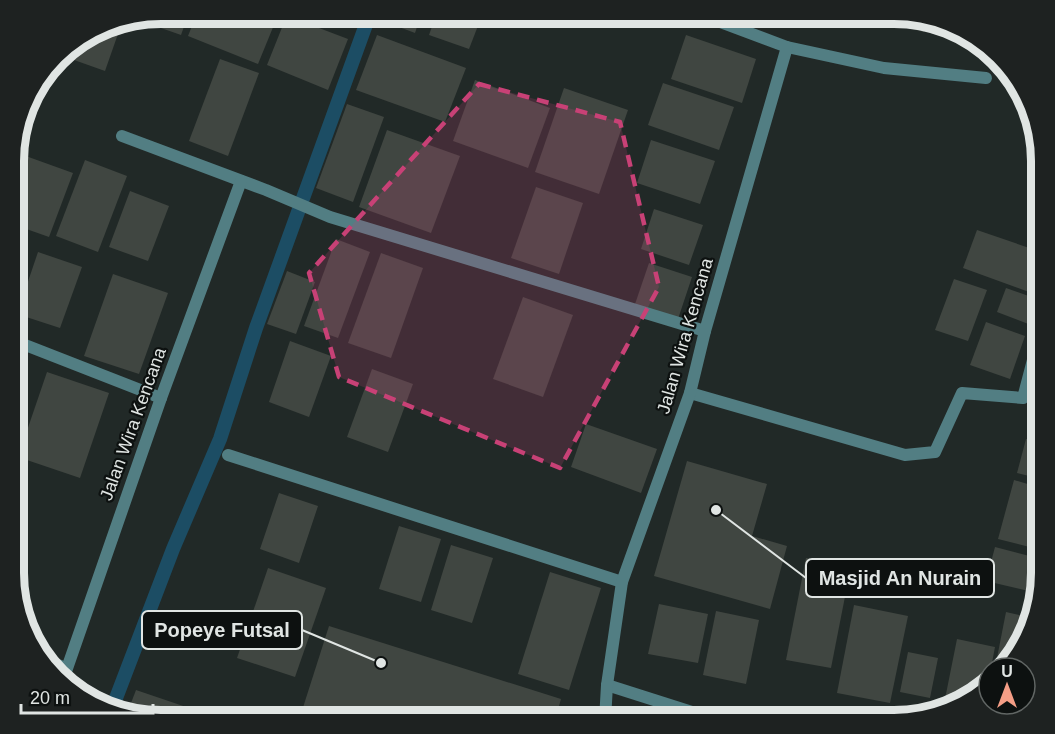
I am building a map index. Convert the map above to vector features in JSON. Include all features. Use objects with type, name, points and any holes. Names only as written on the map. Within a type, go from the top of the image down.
[{"type":"street","points":[[725,24],[787,47],[884,68],[986,78]]},
{"type":"street","name":"Jalan Wira Kencana","points":[[606,710],[622,582],[690,393],[705,331],[787,47]]},
{"type":"street","points":[[122,136],[330,217],[705,331]]},
{"type":"street","name":"Jalan Wira Kencana","points":[[65,670],[161,398],[241,181]]},
{"type":"street","points":[[24,345],[161,398]]},
{"type":"street","points":[[690,393],[906,454],[935,452],[962,393],[1023,398],[1031,368]]},
{"type":"street","points":[[228,455],[622,582]]},
{"type":"street","points":[[608,685],[686,710]]},
{"type":"highlighted area","points":[[479,84],[620,122],[659,287],[560,468],[339,377],[309,273]]},
{"type":"building","points":[[150,24],[185,24],[181,35]]},
{"type":"building","points":[[193,24],[274,24],[258,64],[188,36]]},
{"type":"building","points":[[283,24],[309,24],[348,39],[328,90],[267,65]]},
{"type":"building","points":[[391,24],[418,24],[415,33]]},
{"type":"building","points":[[433,24],[479,24],[469,49],[429,35]]},
{"type":"building","points":[[894,24],[925,28],[924,32]]},
{"type":"building","points":[[931,29],[955,39],[930,33]]},
{"type":"building","points":[[119,31],[105,71],[70,59],[93,42]]},
{"type":"building","points":[[377,35],[466,68],[445,122],[356,90]]},
{"type":"building","points":[[686,35],[756,59],[742,103],[671,79]]},
{"type":"building","points":[[220,59],[259,73],[228,156],[189,141]]},
{"type":"building","points":[[475,80],[550,108],[528,168],[453,141]]},
{"type":"building","points":[[663,83],[734,107],[719,150],[648,125]]},
{"type":"building","points":[[564,88],[628,110],[599,194],[535,172]]},
{"type":"building","points":[[347,104],[384,117],[353,202],[316,188]]},
{"type":"building","points":[[387,130],[460,156],[431,233],[359,207]]},
{"type":"building","points":[[651,140],[715,161],[700,204],[637,183]]},
{"type":"building","points":[[24,155],[73,173],[49,237],[24,228]]},
{"type":"building","points":[[85,160],[127,176],[98,252],[56,236]]},
{"type":"building","points":[[536,187],[583,203],[559,274],[511,258]]},
{"type":"building","points":[[130,191],[169,206],[148,261],[109,247]]},
{"type":"building","points":[[654,209],[703,225],[689,265],[641,249]]},
{"type":"building","points":[[977,230],[1031,249],[1029,292],[963,268]]},
{"type":"building","points":[[336,239],[370,252],[338,338],[304,326]]},
{"type":"building","points":[[38,252],[82,267],[60,328],[24,316],[24,293]]},
{"type":"building","points":[[381,253],[423,268],[391,358],[348,343]]},
{"type":"building","points":[[649,263],[692,277],[677,322],[634,307]]},
{"type":"building","points":[[287,271],[315,282],[296,334],[267,324]]},
{"type":"building","points":[[113,274],[168,293],[139,374],[84,356]]},
{"type":"building","points":[[954,279],[987,290],[968,341],[935,330]]},
{"type":"building","points":[[1006,288],[1031,297],[1031,325],[997,312]]},
{"type":"building","points":[[523,297],[573,315],[543,397],[493,379]]},
{"type":"building","points":[[986,322],[1025,336],[1010,379],[970,365]]},
{"type":"building","points":[[290,341],[331,356],[309,417],[269,402]]},
{"type":"building","points":[[372,369],[413,384],[388,452],[347,437]]},
{"type":"building","points":[[47,372],[109,393],[80,478],[24,459],[24,439]]},
{"type":"building","points":[[586,424],[657,449],[641,493],[571,467]]},
{"type":"building","points":[[1026,439],[1031,440],[1031,476],[1017,473]]},
{"type":"building","points":[[687,461],[767,484],[752,536],[787,546],[770,609],[654,576]]},
{"type":"building","points":[[1014,480],[1031,485],[1031,547],[998,539]]},
{"type":"building","points":[[279,493],[318,506],[299,563],[260,549]]},
{"type":"building","points":[[399,526],[441,539],[421,602],[379,589]]},
{"type":"building","points":[[451,545],[493,558],[472,623],[431,610]]},
{"type":"building","points":[[995,547],[1031,556],[1029,591],[986,581]]},
{"type":"building","points":[[806,558],[851,566],[831,668],[786,660]]},
{"type":"building","points":[[268,568],[326,588],[295,677],[237,658]]},
{"type":"building","points":[[550,572],[601,588],[569,690],[518,674]]},
{"type":"building","points":[[659,604],[708,614],[698,663],[648,654]]},
{"type":"building","points":[[854,605],[908,616],[890,703],[837,693]]},
{"type":"building","points":[[716,611],[759,620],[746,684],[703,675]]},
{"type":"building","points":[[1006,612],[1024,616],[1003,656],[997,656]]},
{"type":"building","points":[[329,626],[561,699],[558,710],[302,710]]},
{"type":"building","points":[[957,639],[995,647],[993,656],[977,656],[977,682],[945,700]]},
{"type":"building","points":[[908,652],[938,658],[930,698],[900,692]]},
{"type":"building","points":[[136,690],[195,710],[152,710],[130,706]]},
{"type":"waterway","points":[[115,702],[173,549],[220,439],[256,328],[366,24]]},
{"type":"place","name":"Masjid An Nurain","points":[[716,510]]},
{"type":"place","name":"Popeye Futsal","points":[[381,663]]}]
